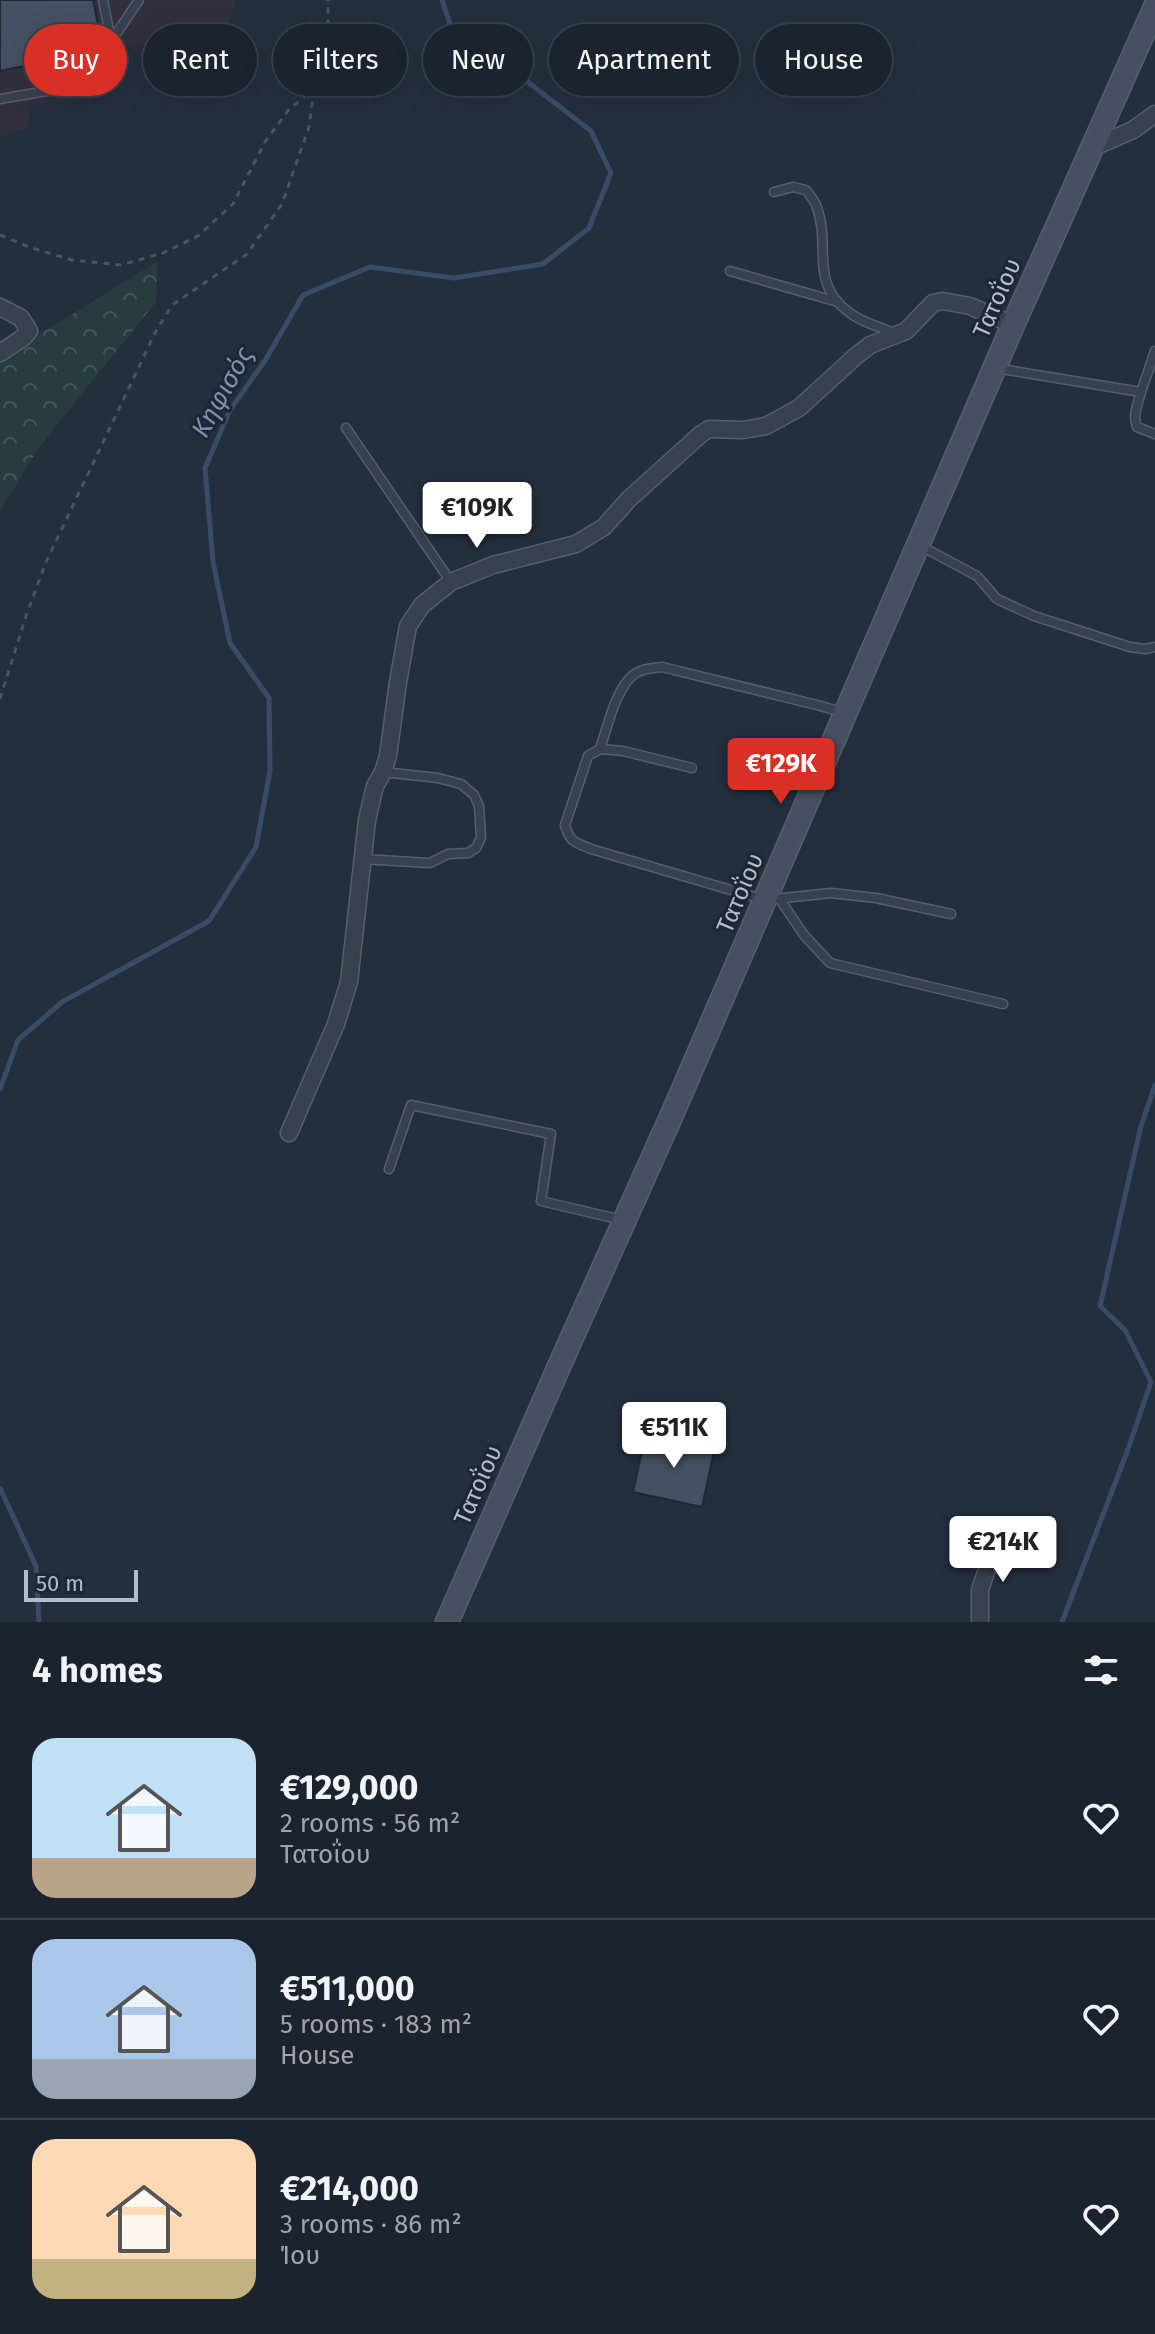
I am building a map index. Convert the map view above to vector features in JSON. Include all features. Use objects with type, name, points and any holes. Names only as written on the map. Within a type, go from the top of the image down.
[{"type":"street","name":"Τατοΐου","points":[[447,1622],[624,1221],[772,899],[846,713],[918,545],[1155,7]]},
{"type":"street","points":[[1094,147],[1133,130],[1155,114]]},
{"type":"street","points":[[289,1133],[336,1024],[349,982],[367,820],[375,786],[388,756],[408,626],[422,605],[451,582],[493,565],[576,544],[604,527],[629,499],[701,434],[709,429],[743,430],[766,426],[799,408],[870,345],[906,331],[933,303],[943,301],[970,306],[1013,325]]},
{"type":"street","points":[[0,307],[21,318],[29,331],[0,353]]},
{"type":"street","points":[[980,1622],[980,1590],[999,1541]]},
{"type":"lane","points":[[103,0],[108,24]]},
{"type":"lane","points":[[123,24],[139,0]]},
{"type":"lane","points":[[0,99],[24,95]]},
{"type":"lane","points":[[774,192],[793,187],[806,190],[816,204],[826,285],[839,302],[856,316],[897,334]]},
{"type":"lane","points":[[730,271],[839,302]]},
{"type":"lane","points":[[1155,351],[1135,422],[1137,427],[1155,434]]},
{"type":"lane","points":[[995,368],[1141,392]]},
{"type":"lane","points":[[346,428],[451,582]]},
{"type":"lane","points":[[918,545],[977,576],[997,599],[1034,616],[1130,647],[1155,647]]},
{"type":"lane","points":[[600,749],[618,697],[627,681],[647,668],[662,667],[846,713]]},
{"type":"lane","points":[[692,768],[623,751],[600,749],[588,756],[565,825],[571,841],[772,899],[831,893],[876,898],[951,914]]},
{"type":"lane","points":[[362,859],[430,863],[448,854],[468,853],[476,848],[481,838],[479,806],[474,795],[461,784],[438,778],[383,772]]},
{"type":"lane","points":[[772,899],[830,963],[1003,1004]]},
{"type":"lane","points":[[389,1169],[411,1105],[551,1134],[541,1201],[624,1221]]},
{"type":"path","points":[[328,0],[328,24]]},
{"type":"path","points":[[0,235],[72,260],[121,265],[163,253],[198,236],[233,204],[265,142],[290,108],[306,96]]},
{"type":"path","points":[[0,699],[46,562],[156,331],[172,305],[247,254],[282,204],[309,127],[313,96]]},
{"type":"shaded area","points":[[0,0],[236,0],[229,24],[143,24],[143,43],[127,46],[127,24],[24,24],[24,96],[80,96],[30,106],[28,127],[0,137]]},
{"type":"green space","points":[[158,261],[156,302],[40,446],[0,511],[0,352],[50,328]]},
{"type":"building","points":[[0,0],[93,0],[98,24],[24,24],[24,66],[0,71]]},
{"type":"building","points":[[646,1432],[715,1447],[702,1507],[633,1492]]},
{"type":"waterway","name":"Κηφισός","points":[[0,1089],[18,1040],[62,1002],[209,921],[256,847],[270,771],[269,698],[230,643],[213,562],[205,468],[230,410],[266,359],[303,295],[370,267],[454,278],[543,264],[589,228],[611,173],[591,131],[515,72],[452,30],[442,0]]},
{"type":"waterway","points":[[1062,1622],[1151,1382],[1125,1330],[1100,1306],[1141,1126],[1155,1085]]},
{"type":"waterway","name":"Κηφισός","points":[[0,1488],[36,1566],[39,1622]]}]
